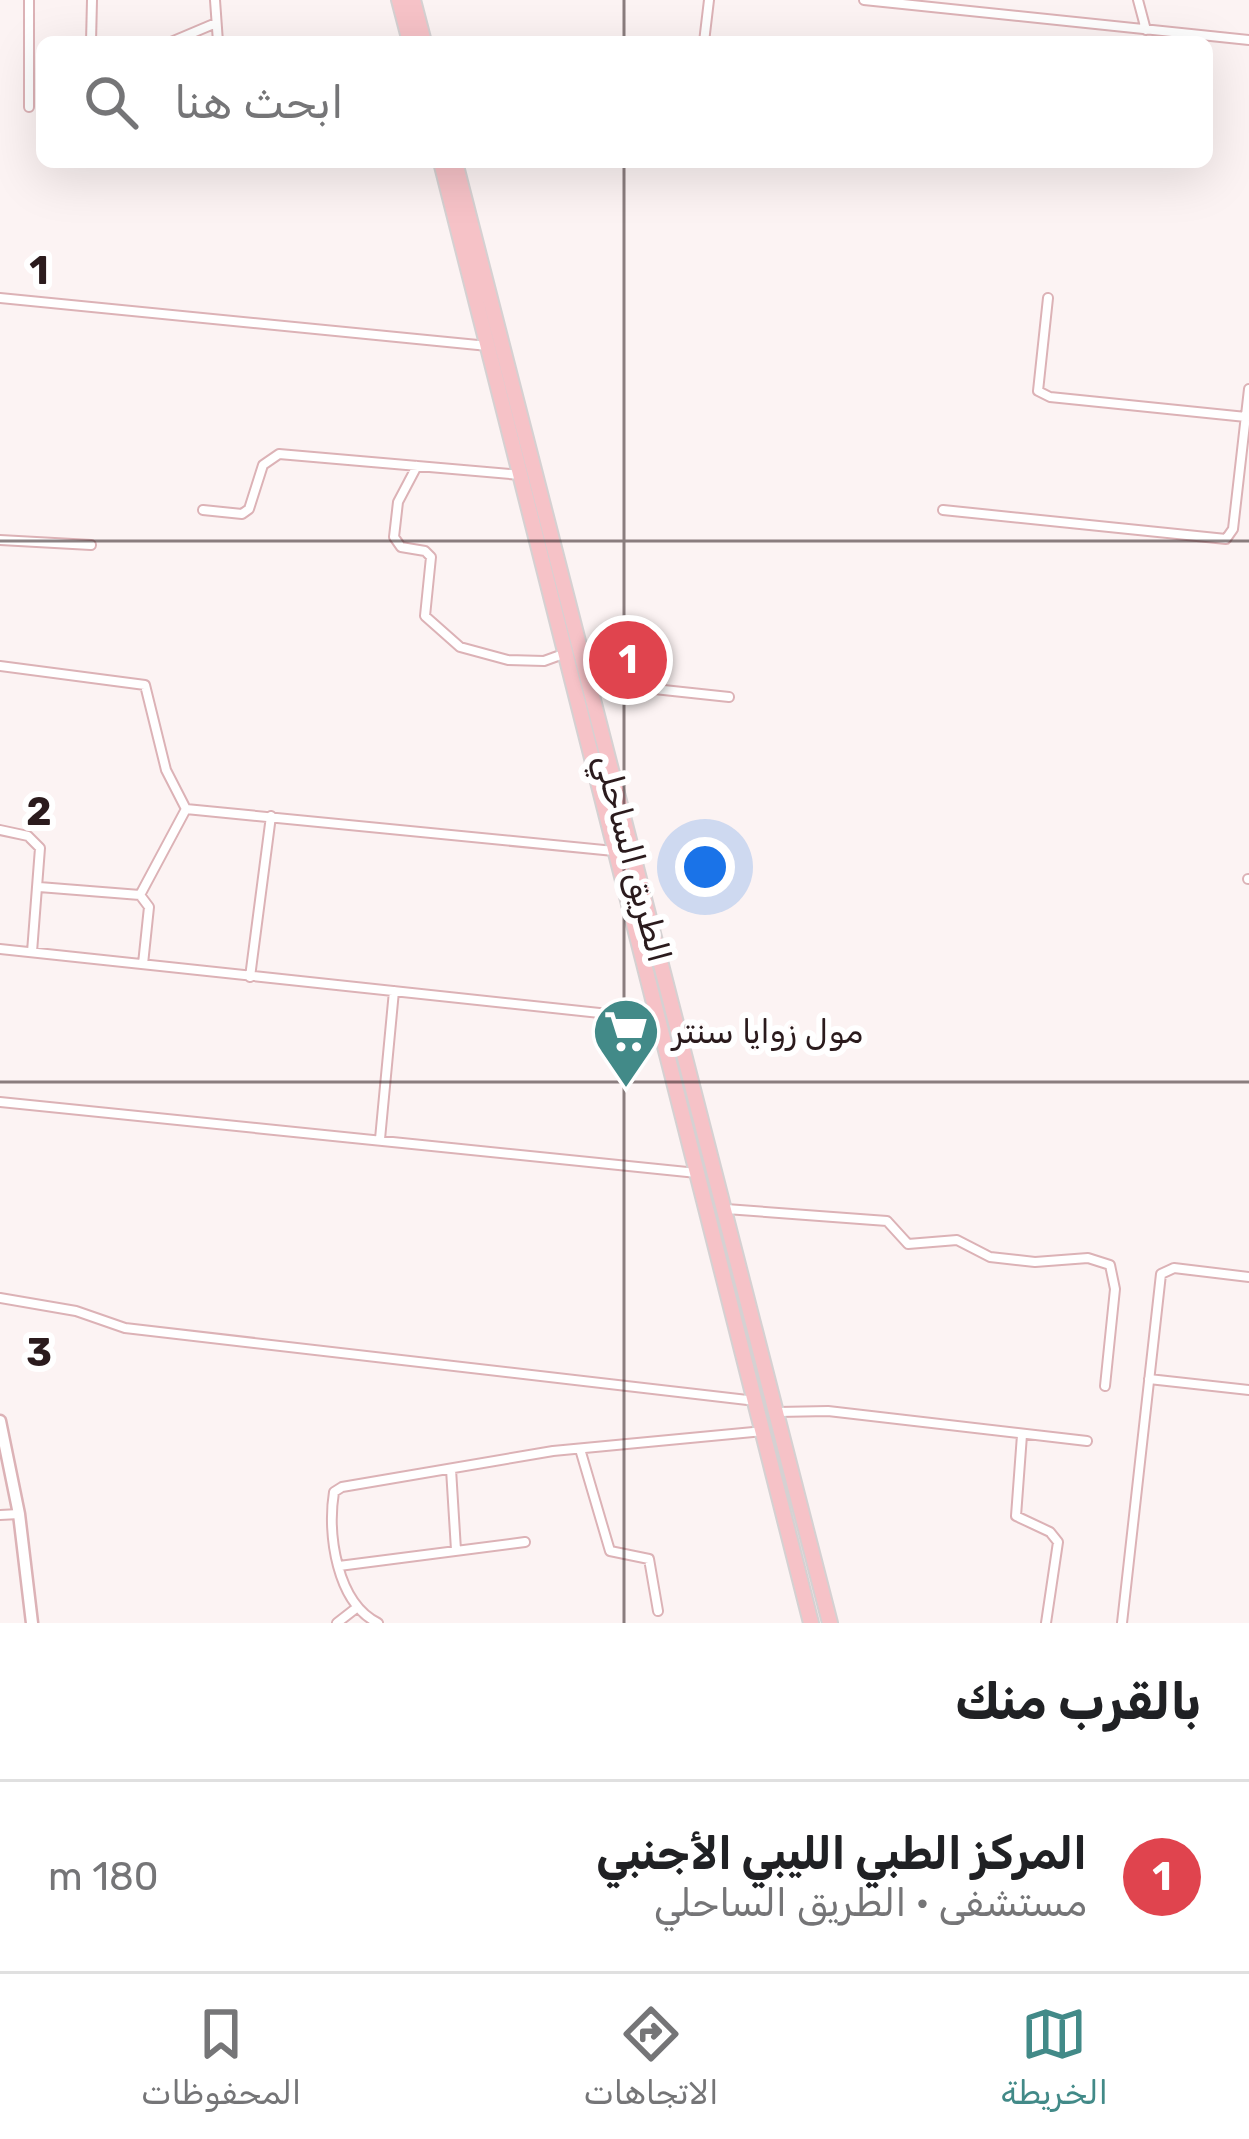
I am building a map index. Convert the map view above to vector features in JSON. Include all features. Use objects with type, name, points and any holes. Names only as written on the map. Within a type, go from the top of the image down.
[{"type":"highway","points":[[399,0],[408,36]]},
{"type":"highway","points":[[413,0],[422,36]]},
{"type":"highway","name":"الطريق الساحلي","points":[[443,168],[811,1623]]},
{"type":"highway","name":"الطريق الساحلي","points":[[457,168],[830,1623]]},
{"type":"street","points":[[29,0],[29,107]]},
{"type":"street","points":[[92,0],[92,36]]},
{"type":"street","points":[[215,0],[217,36]]},
{"type":"street","points":[[705,36],[709,0]]},
{"type":"street","points":[[864,0],[1208,36]]},
{"type":"street","points":[[1138,0],[1146,30]]},
{"type":"street","points":[[185,36],[216,23]]},
{"type":"street","points":[[1213,37],[1249,40]]},
{"type":"street","points":[[0,298],[489,346]]},
{"type":"street","points":[[1048,298],[1038,391],[1050,397],[1246,417]]},
{"type":"street","points":[[943,510],[1226,539],[1233,529],[1249,389]]},
{"type":"street","points":[[202,510],[242,514],[249,509],[263,465],[279,454],[522,475]]},
{"type":"street","points":[[417,466],[398,502],[394,537],[401,547],[425,550],[431,557],[424,611],[428,621],[478,656],[544,661],[567,652]]},
{"type":"street","points":[[0,540],[91,545]]},
{"type":"street","points":[[0,666],[145,685],[160,753],[186,809]]},
{"type":"street","points":[[587,682],[729,698]]},
{"type":"street","points":[[186,809],[616,851]]},
{"type":"street","points":[[140,895],[186,809]]},
{"type":"street","points":[[250,977],[271,816]]},
{"type":"street","points":[[0,830],[36,840],[40,848],[32,952]]},
{"type":"street","points":[[0,841],[12,832]]},
{"type":"street","points":[[38,887],[140,895]]},
{"type":"street","points":[[140,895],[148,907],[143,964]]},
{"type":"street","points":[[0,949],[658,1019]]},
{"type":"street","points":[[380,1138],[394,992]]},
{"type":"street","points":[[0,1102],[700,1173]]},
{"type":"street","points":[[726,1209],[882,1220],[908,1244],[957,1240],[990,1257],[1035,1262],[1088,1258],[1110,1265],[1114,1289],[1105,1386]]},
{"type":"street","points":[[1122,1623],[1161,1274],[1174,1268],[1249,1277]]},
{"type":"street","points":[[0,1298],[76,1311],[125,1328],[758,1401]]},
{"type":"street","points":[[1149,1379],[1249,1390]]},
{"type":"street","points":[[778,1412],[829,1411],[1088,1441]]},
{"type":"street","points":[[0,1421],[20,1514],[32,1623]]},
{"type":"street","points":[[378,1623],[355,1609],[339,1566],[334,1492],[580,1449],[766,1431]]},
{"type":"street","points":[[1022,1434],[1016,1516],[1057,1540],[1046,1623]]},
{"type":"street","points":[[580,1449],[610,1551],[649,1559],[658,1611]]},
{"type":"street","points":[[451,1469],[456,1550]]},
{"type":"street","points":[[0,1515],[20,1514]]},
{"type":"street","points":[[339,1566],[525,1542]]},
{"type":"street","points":[[337,1623],[355,1609]]},
{"type":"place","name":"المركز الطبي الليبي الأجنبي","points":[[628,660]]},
{"type":"place","name":"مول زوايا سنتر","points":[[626,1090]]}]
